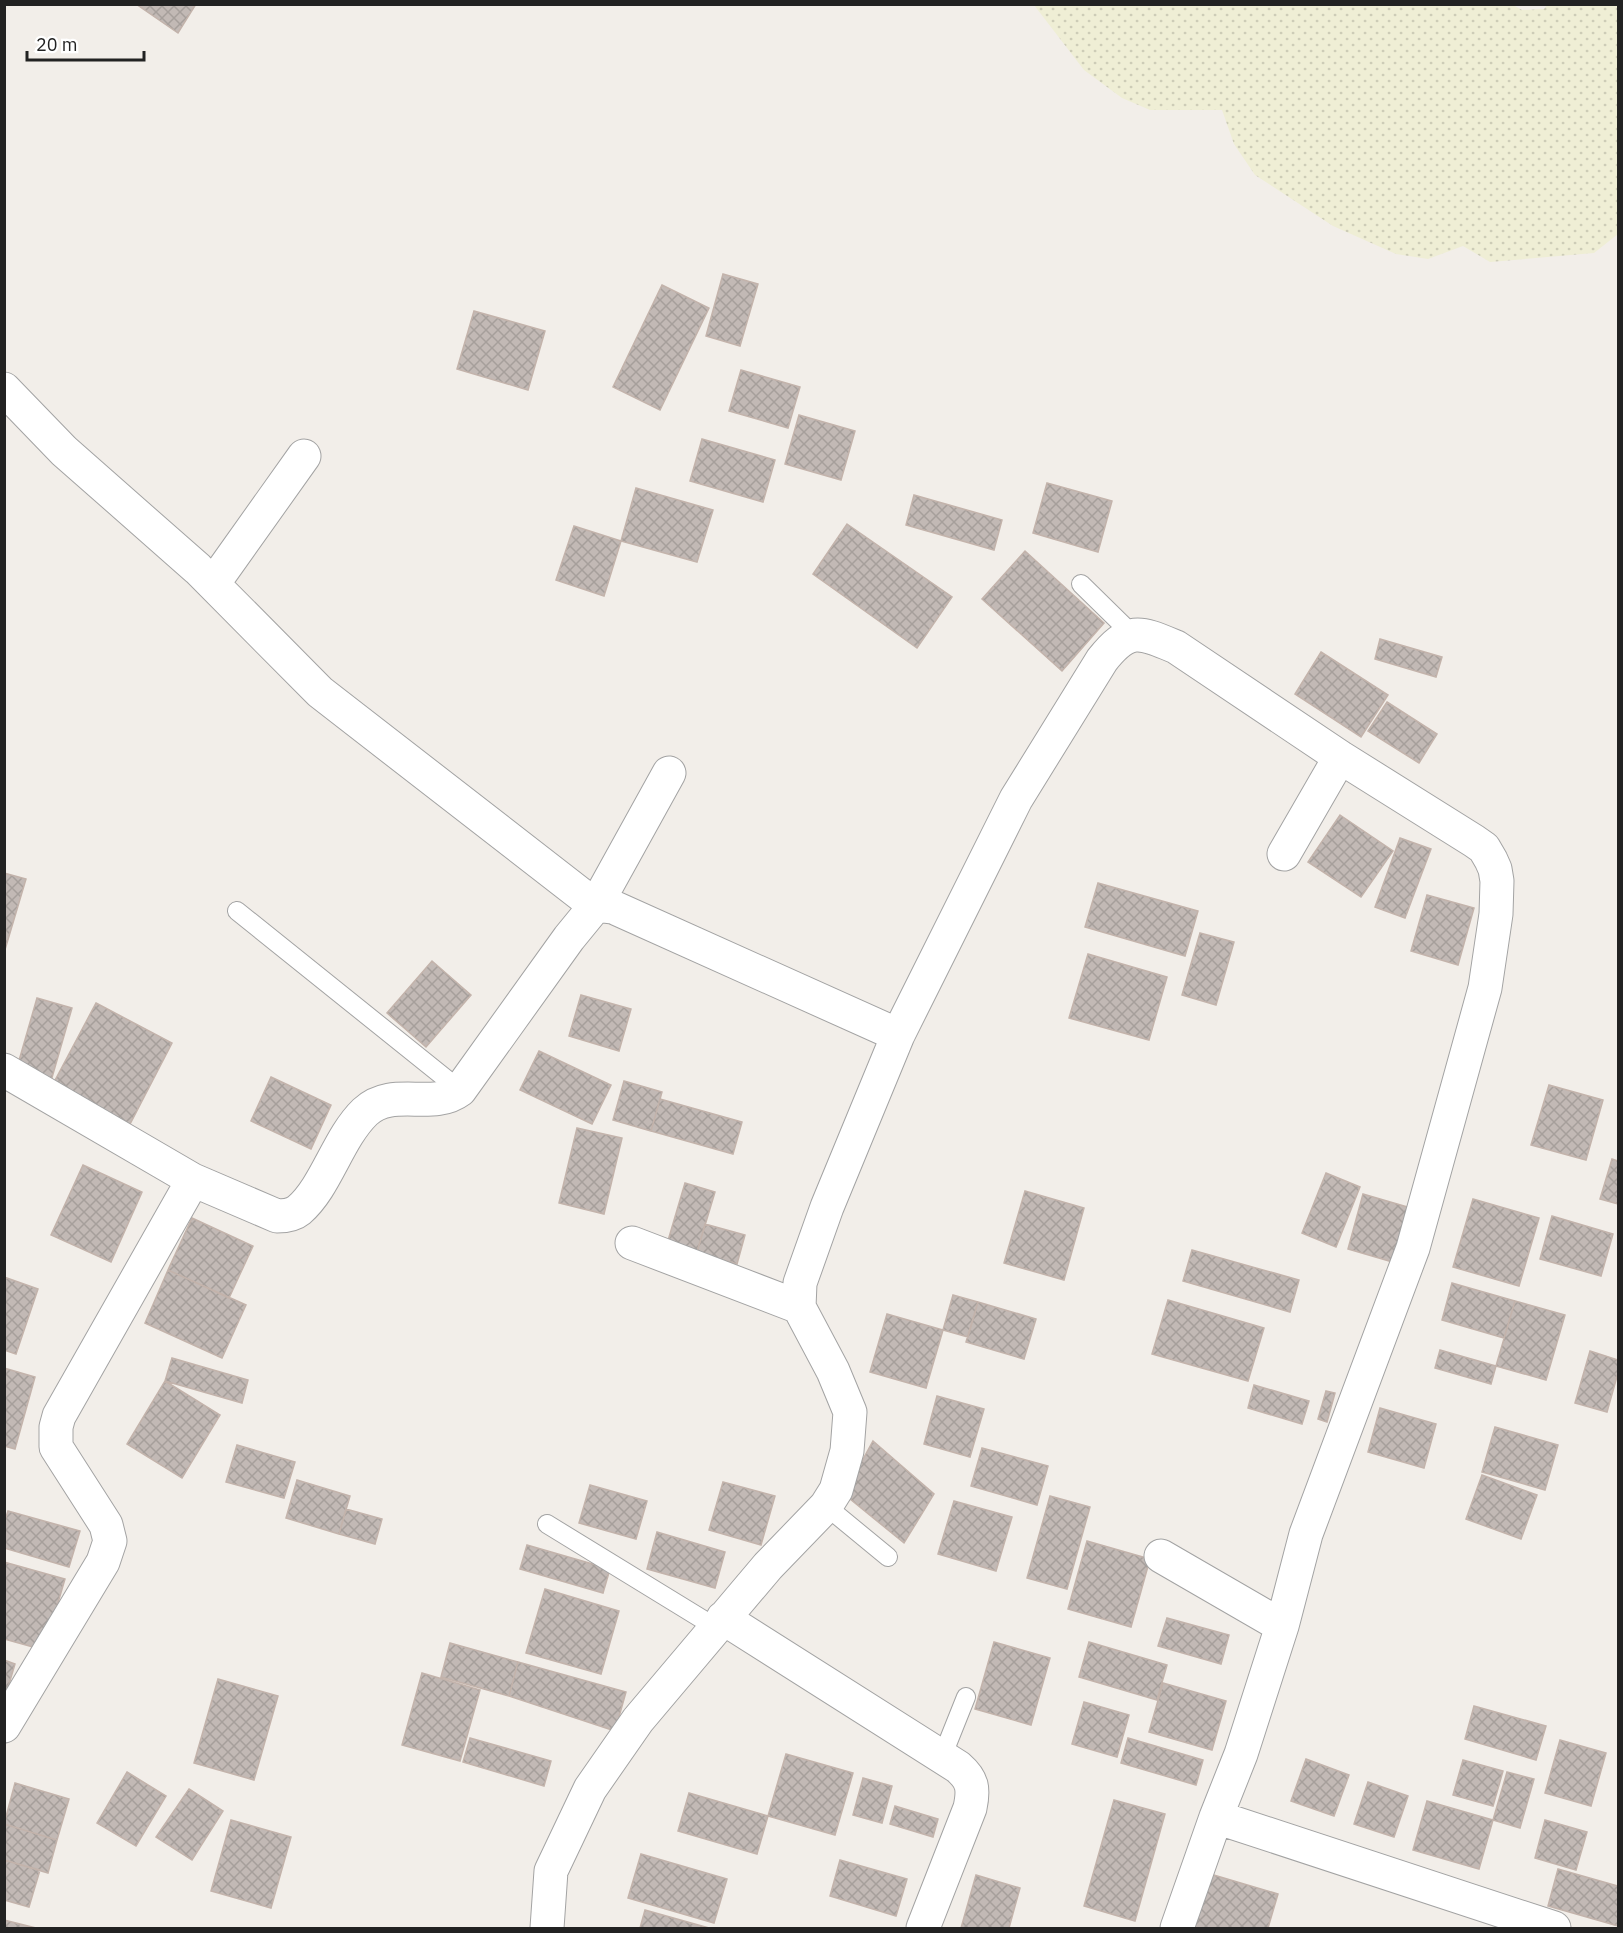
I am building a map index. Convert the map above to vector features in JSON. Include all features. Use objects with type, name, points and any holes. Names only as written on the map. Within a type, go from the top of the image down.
[{"type":"street","points":[[4,389],[64,451],[213,584],[320,692],[588,900],[596,905],[613,907],[898,1035]]},
{"type":"street","points":[[213,584],[304,456]]},
{"type":"street","points":[[547,1929],[551,1871],[590,1790],[638,1720],[768,1566],[826,1506],[836,1490],[843,1470],[850,1430],[850,1412],[833,1371],[799,1307],[800,1283],[827,1207],[898,1035],[1016,799],[1102,660],[1114,644],[1133,635],[1151,637],[1176,647],[1340,757],[1484,849],[1495,869],[1497,881],[1496,914],[1485,988],[1413,1248],[1306,1534],[1282,1626],[1241,1754],[1216,1817],[1177,1929]]},
{"type":"street","points":[[1284,854],[1340,757]]},
{"type":"street","points":[[4,1070],[193,1180],[277,1216],[289,1215],[298,1210],[314,1191],[350,1130],[366,1111],[382,1101],[407,1098],[435,1100],[452,1096],[460,1090],[569,938],[596,905],[669,773]]},
{"type":"street","points":[[4,1726],[103,1562],[110,1541],[106,1525],[57,1447],[56,1427],[59,1416],[193,1180]]},
{"type":"street","points":[[632,1243],[799,1307]]},
{"type":"street","points":[[1161,1556],[1282,1626]]},
{"type":"street","points":[[718,1623],[942,1757],[968,1775],[973,1791],[970,1808],[923,1929]]},
{"type":"street","points":[[1216,1817],[1554,1929]]},
{"type":"lane","points":[[1081,584],[1133,635]]},
{"type":"lane","points":[[237,911],[460,1090]]},
{"type":"lane","points":[[826,1506],[888,1557]]},
{"type":"lane","points":[[546,1524],[718,1623]]},
{"type":"lane","points":[[942,1757],[966,1697]]},
{"type":"green space","points":[[1034,5],[1513,5],[1522,10],[1544,9],[1547,5],[1618,5],[1618,234],[1594,253],[1490,262],[1463,246],[1428,259],[1396,254],[1333,226],[1255,175],[1234,144],[1222,110],[1150,110],[1122,98],[1084,70]]},
{"type":"building","points":[[136,4],[196,4],[178,33]]},
{"type":"building","points":[[723,274],[758,284],[740,346],[706,336]]},
{"type":"building","points":[[662,285],[709,308],[660,410],[613,387]]},
{"type":"building","points":[[474,311],[545,331],[528,390],[457,369]]},
{"type":"building","points":[[741,370],[800,387],[788,428],[729,411]]},
{"type":"building","points":[[799,415],[855,431],[841,480],[785,464]]},
{"type":"building","points":[[702,439],[775,460],[763,502],[690,481]]},
{"type":"building","points":[[1047,483],[1112,501],[1098,552],[1033,533]]},
{"type":"building","points":[[636,488],[713,510],[697,562],[621,541]]},
{"type":"building","points":[[914,495],[1002,520],[994,550],[906,525]]},
{"type":"building","points":[[847,524],[952,597],[917,648],[813,574]]},
{"type":"building","points":[[574,526],[621,541],[604,596],[556,580]]},
{"type":"building","points":[[1025,551],[1104,623],[1062,671],[982,599]]},
{"type":"building","points":[[1380,639],[1442,657],[1436,677],[1375,659]]},
{"type":"building","points":[[1321,652],[1388,695],[1361,737],[1295,694]]},
{"type":"building","points":[[1387,702],[1437,734],[1419,763],[1368,731]]},
{"type":"building","points":[[1340,815],[1393,851],[1361,897],[1308,862]]},
{"type":"building","points":[[1400,838],[1431,849],[1405,918],[1375,907]]},
{"type":"building","points":[[4,873],[26,879],[4,953]]},
{"type":"building","points":[[1098,883],[1198,911],[1185,956],[1085,927]]},
{"type":"building","points":[[1427,895],[1474,908],[1458,965],[1411,951]]},
{"type":"building","points":[[1200,933],[1234,942],[1216,1005],[1182,995]]},
{"type":"building","points":[[1088,954],[1167,977],[1149,1040],[1069,1018]]},
{"type":"building","points":[[432,961],[471,995],[426,1047],[387,1013]]},
{"type":"building","points":[[581,995],[631,1009],[619,1051],[569,1036]]},
{"type":"building","points":[[37,998],[72,1008],[51,1081],[16,1071]]},
{"type":"building","points":[[96,1003],[172,1043],[128,1128],[51,1088]]},
{"type":"building","points":[[539,1051],[611,1085],[592,1124],[520,1090]]},
{"type":"building","points":[[271,1077],[331,1105],[311,1149],[251,1121]]},
{"type":"building","points":[[624,1081],[662,1092],[651,1131],[613,1120]]},
{"type":"building","points":[[1549,1085],[1603,1100],[1586,1160],[1531,1145]]},
{"type":"building","points":[[660,1099],[742,1122],[733,1154],[651,1131]]},
{"type":"building","points":[[577,1128],[622,1138],[604,1214],[559,1203]]},
{"type":"building","points":[[1612,1159],[1618,1161],[1618,1204],[1600,1199]]},
{"type":"building","points":[[83,1165],[142,1192],[111,1262],[51,1235]]},
{"type":"building","points":[[1326,1173],[1360,1187],[1336,1247],[1302,1233]]},
{"type":"building","points":[[685,1183],[715,1192],[697,1252],[667,1244]]},
{"type":"building","points":[[1025,1191],[1084,1208],[1064,1280],[1004,1263]]},
{"type":"building","points":[[1363,1194],[1411,1208],[1396,1263],[1348,1249]]},
{"type":"building","points":[[1473,1199],[1539,1218],[1519,1286],[1453,1267]]},
{"type":"building","points":[[1552,1216],[1613,1234],[1601,1276],[1540,1259]]},
{"type":"building","points":[[192,1218],[253,1246],[229,1298],[168,1270]]},
{"type":"building","points":[[705,1224],[745,1235],[737,1264],[697,1252]]},
{"type":"building","points":[[1192,1250],[1299,1280],[1290,1312],[1183,1281]]},
{"type":"building","points":[[168,1270],[246,1305],[222,1358],[145,1323]]},
{"type":"building","points":[[4,1277],[38,1289],[16,1354],[4,1350]]},
{"type":"building","points":[[1452,1283],[1515,1301],[1504,1338],[1442,1320]]},
{"type":"building","points":[[953,1295],[978,1302],[968,1337],[943,1330]]},
{"type":"building","points":[[1168,1300],[1264,1328],[1248,1381],[1152,1354]]},
{"type":"building","points":[[1515,1301],[1565,1315],[1546,1380],[1496,1366]]},
{"type":"building","points":[[978,1302],[1036,1319],[1024,1359],[966,1342]]},
{"type":"building","points":[[887,1314],[943,1330],[926,1388],[870,1372]]},
{"type":"building","points":[[1440,1350],[1496,1366],[1491,1384],[1435,1368]]},
{"type":"building","points":[[1590,1351],[1618,1360],[1618,1373],[1607,1412],[1575,1403]]},
{"type":"building","points":[[172,1358],[248,1380],[242,1403],[165,1381]]},
{"type":"building","points":[[4,1368],[35,1377],[15,1449],[4,1446]]},
{"type":"building","points":[[165,1381],[220,1415],[182,1478],[127,1444]]},
{"type":"building","points":[[1254,1385],[1309,1401],[1302,1424],[1248,1408]]},
{"type":"building","points":[[1326,1391],[1335,1393],[1327,1422],[1318,1419]]},
{"type":"building","points":[[937,1396],[984,1409],[970,1457],[924,1444]]},
{"type":"building","points":[[1380,1408],[1436,1424],[1424,1468],[1368,1452]]},
{"type":"building","points":[[1495,1427],[1558,1445],[1545,1490],[1482,1472]]},
{"type":"building","points":[[873,1441],[934,1494],[904,1543],[844,1494]]},
{"type":"building","points":[[237,1445],[295,1462],[284,1498],[226,1482]]},
{"type":"building","points":[[982,1448],[1048,1466],[1037,1505],[971,1486]]},
{"type":"building","points":[[1482,1475],[1537,1495],[1521,1539],[1466,1519]]},
{"type":"building","points":[[297,1480],[350,1496],[339,1534],[286,1518]]},
{"type":"building","points":[[723,1482],[775,1496],[761,1545],[709,1530]]},
{"type":"building","points":[[590,1485],[647,1501],[636,1539],[579,1523]]},
{"type":"building","points":[[1050,1496],[1090,1507],[1067,1589],[1027,1578]]},
{"type":"building","points":[[954,1501],[1012,1517],[996,1571],[938,1554]]},
{"type":"building","points":[[346,1509],[382,1519],[375,1544],[339,1534]]},
{"type":"building","points":[[8,1511],[80,1531],[69,1567],[4,1548],[4,1523]]},
{"type":"building","points":[[657,1532],[725,1552],[715,1588],[647,1569]]},
{"type":"building","points":[[1087,1541],[1150,1559],[1131,1627],[1068,1609]]},
{"type":"building","points":[[527,1545],[610,1569],[603,1593],[520,1569]]},
{"type":"building","points":[[4,1562],[65,1579],[44,1650],[4,1639]]},
{"type":"building","points":[[545,1589],[619,1611],[601,1674],[526,1653]]},
{"type":"building","points":[[1167,1618],[1229,1635],[1221,1664],[1158,1646]]},
{"type":"building","points":[[994,1642],[1050,1658],[1031,1725],[975,1709]]},
{"type":"building","points":[[1089,1642],[1167,1665],[1157,1700],[1079,1677]]},
{"type":"building","points":[[450,1643],[518,1662],[509,1696],[441,1677]]},
{"type":"building","points":[[4,1660],[15,1664],[4,1701]]},
{"type":"building","points":[[518,1662],[626,1692],[615,1731],[509,1696]]},
{"type":"building","points":[[422,1673],[480,1690],[460,1761],[402,1745]]},
{"type":"building","points":[[218,1679],[278,1696],[254,1780],[194,1763]]},
{"type":"building","points":[[1163,1683],[1226,1701],[1212,1750],[1149,1732]]},
{"type":"building","points":[[1084,1702],[1129,1715],[1117,1757],[1072,1744]]},
{"type":"building","points":[[1474,1706],[1546,1726],[1536,1760],[1465,1739]]},
{"type":"building","points":[[470,1738],[551,1761],[544,1786],[463,1762]]},
{"type":"building","points":[[1128,1738],[1203,1760],[1196,1785],[1121,1763]]},
{"type":"building","points":[[1560,1740],[1606,1753],[1591,1806],[1545,1793]]},
{"type":"building","points":[[786,1754],[853,1773],[835,1835],[768,1816]]},
{"type":"building","points":[[1306,1759],[1349,1775],[1334,1816],[1291,1801]]},
{"type":"building","points":[[1463,1760],[1503,1771],[1493,1806],[1453,1795]]},
{"type":"building","points":[[127,1772],[166,1796],[136,1846],[97,1823]]},
{"type":"building","points":[[1507,1772],[1534,1779],[1520,1828],[1493,1820]]},
{"type":"building","points":[[863,1778],[892,1786],[882,1823],[853,1815]]},
{"type":"building","points":[[1368,1782],[1408,1796],[1394,1837],[1354,1824]]},
{"type":"building","points":[[15,1783],[69,1799],[57,1840],[4,1824]]},
{"type":"building","points":[[189,1789],[223,1811],[192,1860],[156,1837]]},
{"type":"building","points":[[689,1793],[768,1816],[757,1854],[678,1831]]},
{"type":"building","points":[[1114,1800],[1165,1814],[1135,1921],[1084,1906]]},
{"type":"building","points":[[1427,1801],[1493,1820],[1479,1869],[1413,1850]]},
{"type":"building","points":[[895,1806],[938,1819],[933,1837],[890,1824]]},
{"type":"building","points":[[231,1820],[291,1837],[271,1908],[211,1891]]},
{"type":"building","points":[[1545,1820],[1587,1832],[1576,1870],[1535,1858]]},
{"type":"building","points":[[4,1824],[57,1840],[48,1873],[4,1860]]},
{"type":"building","points":[[641,1854],[727,1879],[714,1923],[628,1898]]},
{"type":"building","points":[[4,1860],[40,1870],[29,1907],[4,1900]]},
{"type":"building","points":[[840,1860],[907,1879],[896,1916],[830,1896]]},
{"type":"building","points":[[1558,1869],[1618,1886],[1618,1926],[1548,1906]]},
{"type":"building","points":[[1207,1873],[1278,1894],[1268,1928],[1191,1928]]},
{"type":"building","points":[[976,1875],[1020,1888],[1009,1928],[961,1928]]},
{"type":"building","points":[[645,1910],[709,1928],[640,1928]]},
{"type":"building","points":[[4,1920],[36,1928],[4,1928]]}]
